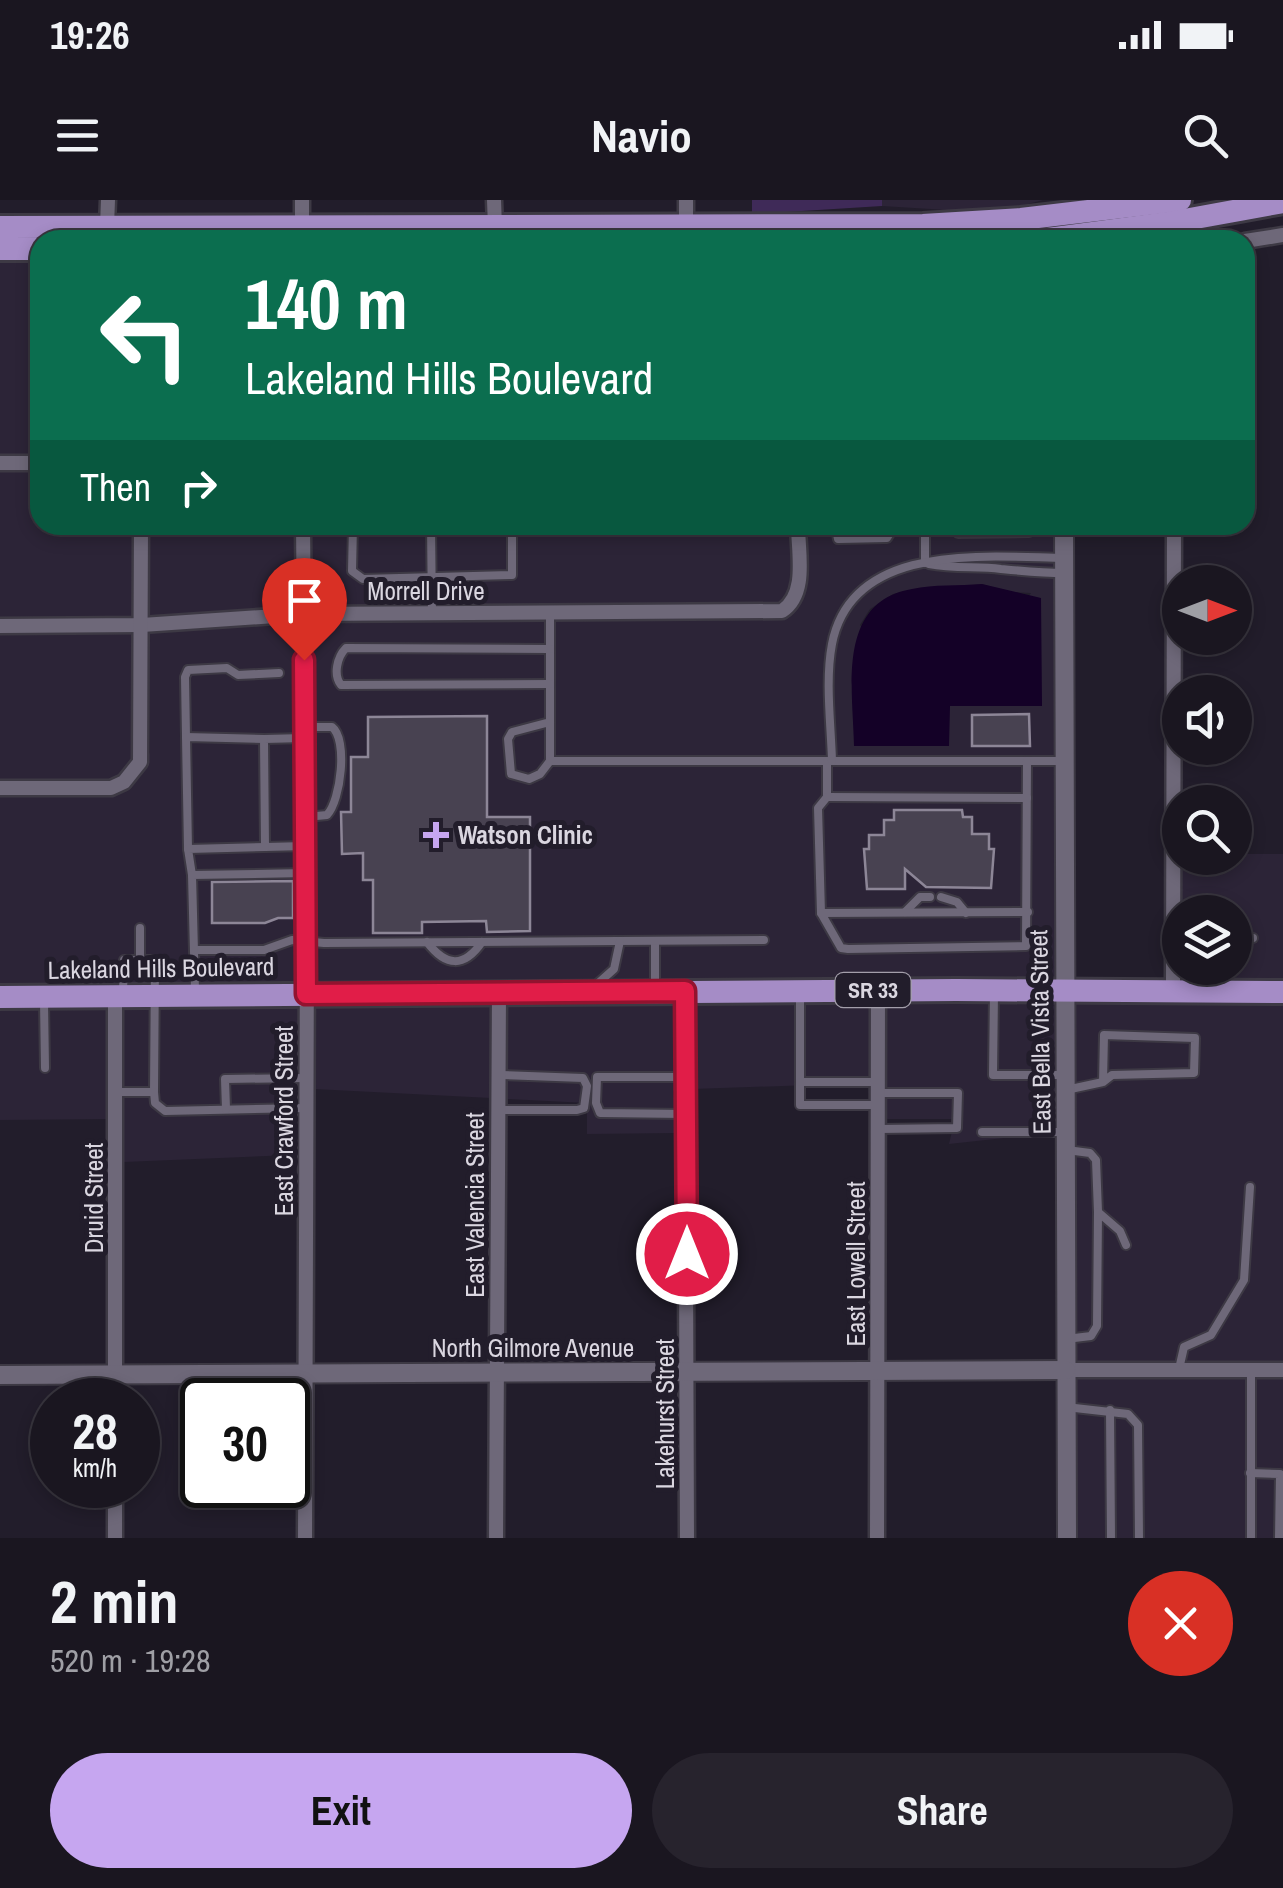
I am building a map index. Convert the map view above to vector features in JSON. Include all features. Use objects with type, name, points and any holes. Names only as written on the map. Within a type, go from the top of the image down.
[{"type":"main road","points":[[1071,223],[1180,200]]},
{"type":"main road","points":[[1154,230],[1283,202]]},
{"type":"main road","points":[[409,230],[1071,223],[1112,230]]},
{"type":"main road","points":[[683,230],[686,225]]},
{"type":"main road","points":[[0,227],[208,230]]},
{"type":"main road","points":[[0,249],[30,249]]},
{"type":"main road","name":"Lakeland Hills Boulevard","points":[[0,997],[800,990],[1283,992]]},
{"type":"street","points":[[107,226],[108,200]]},
{"type":"street","points":[[302,200],[309,230]]},
{"type":"street","points":[[483,227],[494,200]]},
{"type":"street","points":[[686,200],[686,225]]},
{"type":"street","points":[[1255,239],[1283,235]]},
{"type":"street","points":[[0,464],[30,463]]},
{"type":"street","points":[[0,788],[111,788],[134,773],[143,751],[141,535]]},
{"type":"street","name":"East Crawford Street","points":[[303,535],[307,941],[305,1538]]},
{"type":"street","name":"Morrell Drive","points":[[0,626],[142,625],[304,614],[768,613],[790,606],[798,586],[798,535]]},
{"type":"street","name":"East Bella Vista Street","points":[[1064,535],[1067,1538]]},
{"type":"street","points":[[1174,535],[1177,895]]},
{"type":"street","points":[[1173,985],[1173,991]]},
{"type":"street","name":"East Lowell Street","points":[[878,990],[878,1538]]},
{"type":"street","name":"Lakehurst Street","points":[[685,991],[687,1538]]},
{"type":"street","name":"East Valencia Street","points":[[496,1538],[499,992]]},
{"type":"street","name":"Druid Street","points":[[116,1375],[119,996]]},
{"type":"street","points":[[1066,1370],[1283,1370]]},
{"type":"street","name":"North Gilmore Avenue","points":[[0,1375],[1066,1370]]},
{"type":"street","points":[[115,1538],[116,1508]]},
{"type":"lane","points":[[353,535],[352,571],[363,579],[512,575],[512,535]]},
{"type":"lane","points":[[432,535],[432,614]]},
{"type":"lane","points":[[837,535],[889,535]]},
{"type":"lane","points":[[924,535],[925,563]]},
{"type":"lane","points":[[1028,760],[1028,942],[1022,948],[840,948],[821,913],[818,808],[827,798],[830,658],[840,620],[855,597],[876,579],[902,567],[951,558],[1013,558],[1064,565]]},
{"type":"lane","points":[[1013,558],[1013,572]]},
{"type":"lane","points":[[925,563],[952,569],[1013,572],[1064,565]]},
{"type":"lane","points":[[550,614],[550,650],[550,684],[550,722],[550,761],[540,774],[518,778],[509,770],[508,739],[512,732],[550,722]]},
{"type":"lane","points":[[550,650],[346,648],[339,655],[337,677],[340,685],[550,684]]},
{"type":"lane","points":[[196,995],[185,676],[188,670],[227,668],[238,674],[279,674]]},
{"type":"lane","points":[[186,737],[264,739],[336,728],[340,738],[335,806],[327,814],[306,817]]},
{"type":"lane","points":[[264,739],[265,846]]},
{"type":"lane","points":[[550,761],[1066,760]]},
{"type":"lane","points":[[827,798],[1028,798]]},
{"type":"lane","points":[[188,848],[306,846]]},
{"type":"lane","points":[[192,875],[306,872]]},
{"type":"lane","points":[[905,912],[920,898],[930,897]]},
{"type":"lane","points":[[941,897],[957,902],[966,912]]},
{"type":"lane","points":[[821,913],[1028,912]]},
{"type":"lane","points":[[140,928],[140,960]]},
{"type":"lane","points":[[194,950],[264,950],[292,940],[764,940]]},
{"type":"lane","points":[[588,992],[614,969],[620,940]]},
{"type":"lane","points":[[655,941],[655,991]]},
{"type":"lane","points":[[427,942],[446,960],[461,961],[473,956],[482,942]]},
{"type":"lane","points":[[119,996],[124,960],[154,960],[154,1092],[156,1103],[165,1110],[306,1108]]},
{"type":"lane","points":[[800,990],[800,1104],[879,1093]]},
{"type":"lane","points":[[994,990],[993,1075],[1066,1083],[1103,1082],[1112,1075],[1194,1073],[1194,1038],[1104,1035],[1103,1082]]},
{"type":"lane","points":[[44,997],[45,1068]]},
{"type":"lane","points":[[498,1075],[583,1078],[587,1086],[584,1108],[578,1110],[498,1110]]},
{"type":"lane","points":[[686,1077],[597,1077],[596,1103],[600,1113],[686,1114]]},
{"type":"lane","points":[[226,1110],[225,1079],[306,1078]]},
{"type":"lane","points":[[800,1082],[879,1093],[958,1094],[958,1128],[879,1129]]},
{"type":"lane","points":[[117,1092],[154,1092]]},
{"type":"lane","points":[[982,1132],[1066,1141],[1096,1160],[1097,1326],[1091,1336],[1066,1339]]},
{"type":"lane","points":[[1180,1369],[1184,1348],[1211,1335],[1244,1280],[1250,1187]]},
{"type":"lane","points":[[1098,1212],[1120,1232],[1126,1245]]},
{"type":"lane","points":[[1250,1370],[1251,1538]]},
{"type":"lane","points":[[1066,1406],[1128,1414],[1141,1431],[1139,1538]]},
{"type":"lane","points":[[1110,1410],[1111,1538]]},
{"type":"lane","points":[[1250,1473],[1280,1474],[1279,1538]]},
{"type":"shaded area","points":[[752,200],[882,200],[882,206],[752,214]]},
{"type":"shaded area","points":[[882,200],[1043,200],[995,213],[882,206]]},
{"type":"shaded area","points":[[0,255],[30,256],[30,457],[0,457]]},
{"type":"shaded area","points":[[0,470],[30,470],[30,535],[133,535],[134,618],[0,620]]},
{"type":"shaded area","points":[[148,535],[296,535],[296,608],[149,618]]},
{"type":"shaded area","points":[[311,535],[791,535],[791,585],[779,605],[311,607]]},
{"type":"shaded area","points":[[805,535],[1057,535],[1057,984],[314,987],[311,620],[783,618],[793,614],[804,595]],"holes":[[[982,584],[1008,592],[1031,593],[949,706],[949,745],[860,625],[870,609],[893,594]]]},
{"type":"shaded area","points":[[982,584],[1041,598],[1042,706],[950,706],[949,746],[854,746],[854,651],[860,629],[871,611],[888,597],[912,589]]},
{"type":"shaded area","points":[[297,621],[299,987],[0,991],[0,795],[114,794],[141,776],[150,752],[149,631]]},
{"type":"shaded area","points":[[134,631],[133,760],[120,777],[97,782],[0,782],[0,633]]},
{"type":"shaded area","points":[[1252,854],[1283,854],[1283,986],[1180,985],[1252,985],[1252,895],[1180,895],[1181,875],[1252,875]]},
{"type":"shaded area","points":[[678,997],[678,1090],[673,1091],[678,1133],[587,1134],[587,1103],[506,1099],[506,999]]},
{"type":"shaded area","points":[[692,997],[871,997],[871,1120],[868,1083],[693,1089]]},
{"type":"shaded area","points":[[886,997],[1057,997],[1059,1132],[949,1144],[955,1119],[886,1119]]},
{"type":"shaded area","points":[[1072,997],[1283,999],[1283,1363],[1073,1363]]},
{"type":"shaded area","points":[[491,999],[491,1098],[314,1089],[314,1000]]},
{"type":"shaded area","points":[[299,1000],[299,1088],[293,1088],[293,1155],[124,1162],[123,1003]]},
{"type":"shaded area","points":[[108,1003],[110,1119],[0,1120],[0,1004]]},
{"type":"shaded area","points":[[1073,1376],[1283,1376],[1283,1538],[1074,1538]]},
{"type":"building","points":[[1029,714],[1030,746],[972,746],[972,715]]},
{"type":"building","name":"Watson Clinic","points":[[487,716],[487,817],[530,817],[530,931],[487,932],[486,921],[422,922],[422,933],[373,933],[373,880],[363,880],[363,853],[342,854],[341,812],[351,812],[351,757],[368,757],[368,717]]},
{"type":"building","points":[[894,810],[962,810],[963,817],[972,817],[972,834],[989,834],[989,849],[994,849],[991,888],[926,887],[905,869],[905,889],[867,889],[864,849],[869,849],[869,835],[884,835],[884,820],[894,820]]},
{"type":"building","points":[[293,881],[293,918],[265,923],[212,923],[212,882]]},
{"type":"place","name":"Watson Clinic","points":[[436,835]]},
{"type":"route","points":[[304,660],[306,994],[685,991],[687,1254]]}]
